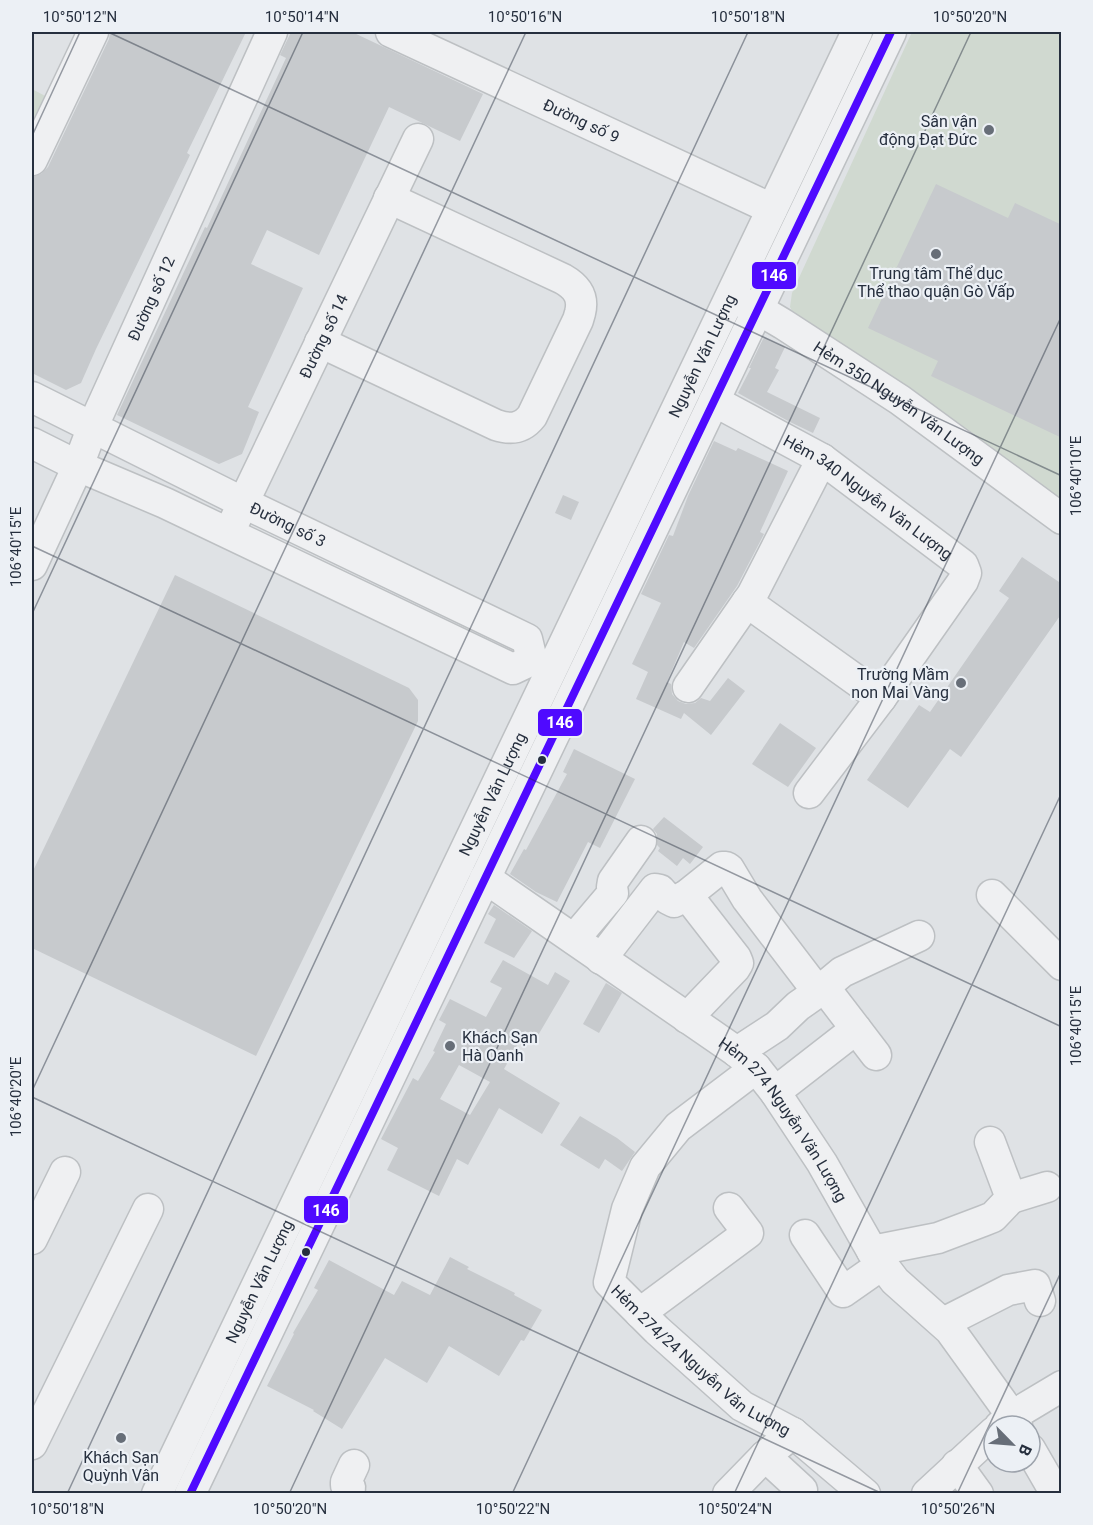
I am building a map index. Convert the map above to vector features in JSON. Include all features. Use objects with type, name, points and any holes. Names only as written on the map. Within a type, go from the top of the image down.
[{"type":"street","points":[[32,160],[93,32]]},
{"type":"street","name":"Đường số 12","points":[[32,566],[272,32]]},
{"type":"street","name":"Đường số 9","points":[[391,32],[772,209]]},
{"type":"street","name":"Nguyễn Văn Lượng","points":[[157,1494],[323,1146],[542,665],[730,296],[857,32]]},
{"type":"street","name":"Nguyễn Văn Lượng","points":[[190,1494],[891,32]]},
{"type":"street","name":"Đường số 14","points":[[229,534],[418,139]]},
{"type":"street","points":[[320,342],[496,425],[512,429],[520,427],[532,416],[566,347],[582,306],[581,298],[575,287],[389,198]]},
{"type":"street","name":"Hẻm 350 Nguyễn Văn Lượng","points":[[730,296],[758,309],[900,400],[1062,519]]},
{"type":"street","name":"Đường số 3","points":[[32,397],[244,503],[528,639],[542,665],[513,669],[165,503],[78,466],[32,443]]},
{"type":"street","name":"Hẻm 340 Nguyễn Văn Lượng","points":[[714,401],[822,459],[963,565],[966,573],[963,581],[881,698],[809,794]]},
{"type":"street","points":[[688,687],[747,602],[822,459]]},
{"type":"street","points":[[747,602],[881,698]]},
{"type":"street","points":[[542,665],[578,684]]},
{"type":"street","points":[[574,939],[613,893],[613,881],[641,841]]},
{"type":"street","points":[[601,959],[655,889],[660,890],[674,902],[687,895],[722,867],[729,868],[747,899],[876,1055]]},
{"type":"street","name":"Hẻm 274 Nguyễn Văn Lượng","points":[[485,878],[747,1060],[775,1092],[822,1163],[877,1257],[896,1281],[950,1330],[1000,1414]]},
{"type":"street","points":[[687,895],[738,963],[687,1018]]},
{"type":"street","points":[[992,895],[1054,964]]},
{"type":"street","points":[[747,1060],[798,1006],[842,972],[919,936]]},
{"type":"street","points":[[775,1092],[856,1029]]},
{"type":"street","name":"Hẻm 274/24 Nguyễn Văn Lượng","points":[[747,1060],[678,1127],[645,1167],[627,1209],[609,1282],[657,1330],[742,1406],[792,1433],[864,1494]]},
{"type":"street","points":[[990,1142],[1011,1198]]},
{"type":"street","points":[[323,1146],[350,1159]]},
{"type":"street","points":[[32,1239],[65,1172]]},
{"type":"street","points":[[805,1236],[843,1292],[877,1257],[938,1238],[993,1217],[1011,1198],[1047,1188]]},
{"type":"street","points":[[640,1313],[748,1233],[729,1208]]},
{"type":"street","points":[[32,1444],[148,1209]]},
{"type":"street","points":[[943,1323],[1008,1290],[1035,1286],[1040,1301]]},
{"type":"street","points":[[1025,1414],[1059,1394]]},
{"type":"street","points":[[728,1494],[755,1474],[792,1433]]},
{"type":"street","points":[[927,1494],[982,1445]]},
{"type":"street","points":[[1042,1464],[1055,1481]]},
{"type":"street","points":[[957,1465],[978,1494]]},
{"type":"street","points":[[755,1474],[802,1490],[800,1494]]},
{"type":"shaded area","name":"Trung tâm Thể dục Thể thao quận Gò Vấp","points":[[912,32],[1061,32],[1061,502],[796,318],[790,307],[792,293]]},
{"type":"shaded area","points":[[32,89],[49,98],[32,133]]},
{"type":"building","points":[[110,32],[246,32],[187,153],[190,155],[81,383],[66,390],[32,373],[32,177],[41,174],[48,167],[109,39]]},
{"type":"building","points":[[291,32],[352,32],[483,94],[460,141],[389,107],[319,255],[267,230],[251,264],[303,288],[248,407],[259,412],[242,454],[219,464],[117,415],[286,58],[280,55]]},
{"type":"building","name":"Trung tâm Thể dục Thể thao quận Gò Vấp","points":[[936,184],[1008,218],[1015,203],[1062,225],[1062,438],[931,376],[938,361],[868,328]]},
{"type":"building","points":[[764,337],[785,347],[775,368],[779,370],[767,392],[820,418],[813,433],[738,393]]},
{"type":"building","points":[[714,441],[736,451],[738,448],[788,471],[760,532],[764,534],[737,586],[694,648],[684,642],[667,682],[671,684],[672,694],[678,701],[686,704],[695,703],[701,698],[710,701],[728,678],[745,691],[711,735],[684,713],[681,719],[636,699],[648,672],[632,664],[661,603],[641,594],[669,535],[673,536],[688,496]]},
{"type":"building","points":[[563,495],[579,502],[571,520],[555,513]]},
{"type":"building","points":[[1022,557],[1062,584],[1062,613],[961,757],[950,749],[908,808],[867,780],[919,705],[930,712],[1009,598],[999,591]]},
{"type":"building","points":[[175,575],[409,688],[418,700],[418,721],[256,1056],[32,948],[32,873]]},
{"type":"building","points":[[780,723],[816,748],[788,787],[752,764]]},
{"type":"building","points":[[574,749],[635,779],[600,848],[588,842],[557,902],[536,892],[510,874],[524,849],[526,850],[567,774],[563,772]]},
{"type":"building","points":[[664,817],[703,847],[690,864],[683,858],[677,866],[658,851],[660,848],[657,845],[657,834],[653,829]]},
{"type":"building","points":[[494,905],[532,931],[514,958],[484,943],[496,919],[488,914]]},
{"type":"building","points":[[503,960],[548,985],[555,972],[570,981],[537,1037],[525,1031],[504,1069],[560,1103],[542,1134],[499,1108],[468,1165],[457,1159],[439,1196],[387,1170],[398,1148],[381,1139],[413,1078],[418,1081],[435,1052],[433,1051],[446,1024],[439,1020],[450,999],[486,1017],[502,988],[490,982]],"holes":[[[459,1065],[490,1082],[470,1115],[440,1099]]]},
{"type":"building","points":[[606,983],[622,993],[599,1033],[583,1024]]},
{"type":"building","points":[[580,1116],[617,1138],[635,1152],[622,1171],[605,1159],[599,1169],[560,1145]]},
{"type":"building","points":[[450,1257],[469,1267],[467,1269],[515,1293],[514,1295],[542,1310],[524,1341],[521,1340],[499,1376],[449,1346],[427,1383],[385,1358],[342,1429],[314,1410],[267,1386],[293,1333],[318,1290],[314,1288],[329,1260],[394,1295],[402,1281],[430,1295]]},
{"type":"transit line","name":"146","points":[[190,1494],[891,32]]},
{"type":"place","name":"Sân vận động Đạt Đức","points":[[989,130]]},
{"type":"place","name":"Trung tâm Thể dục Thể thao quận Gò Vấp","points":[[936,254]]},
{"type":"place","name":"Trường Mầm non Mai Vàng","points":[[961,683]]},
{"type":"place","name":"Khách Sạn Hà Oanh","points":[[450,1046]]},
{"type":"place","name":"Khách Sạn Quỳnh Vân","points":[[121,1438]]}]
